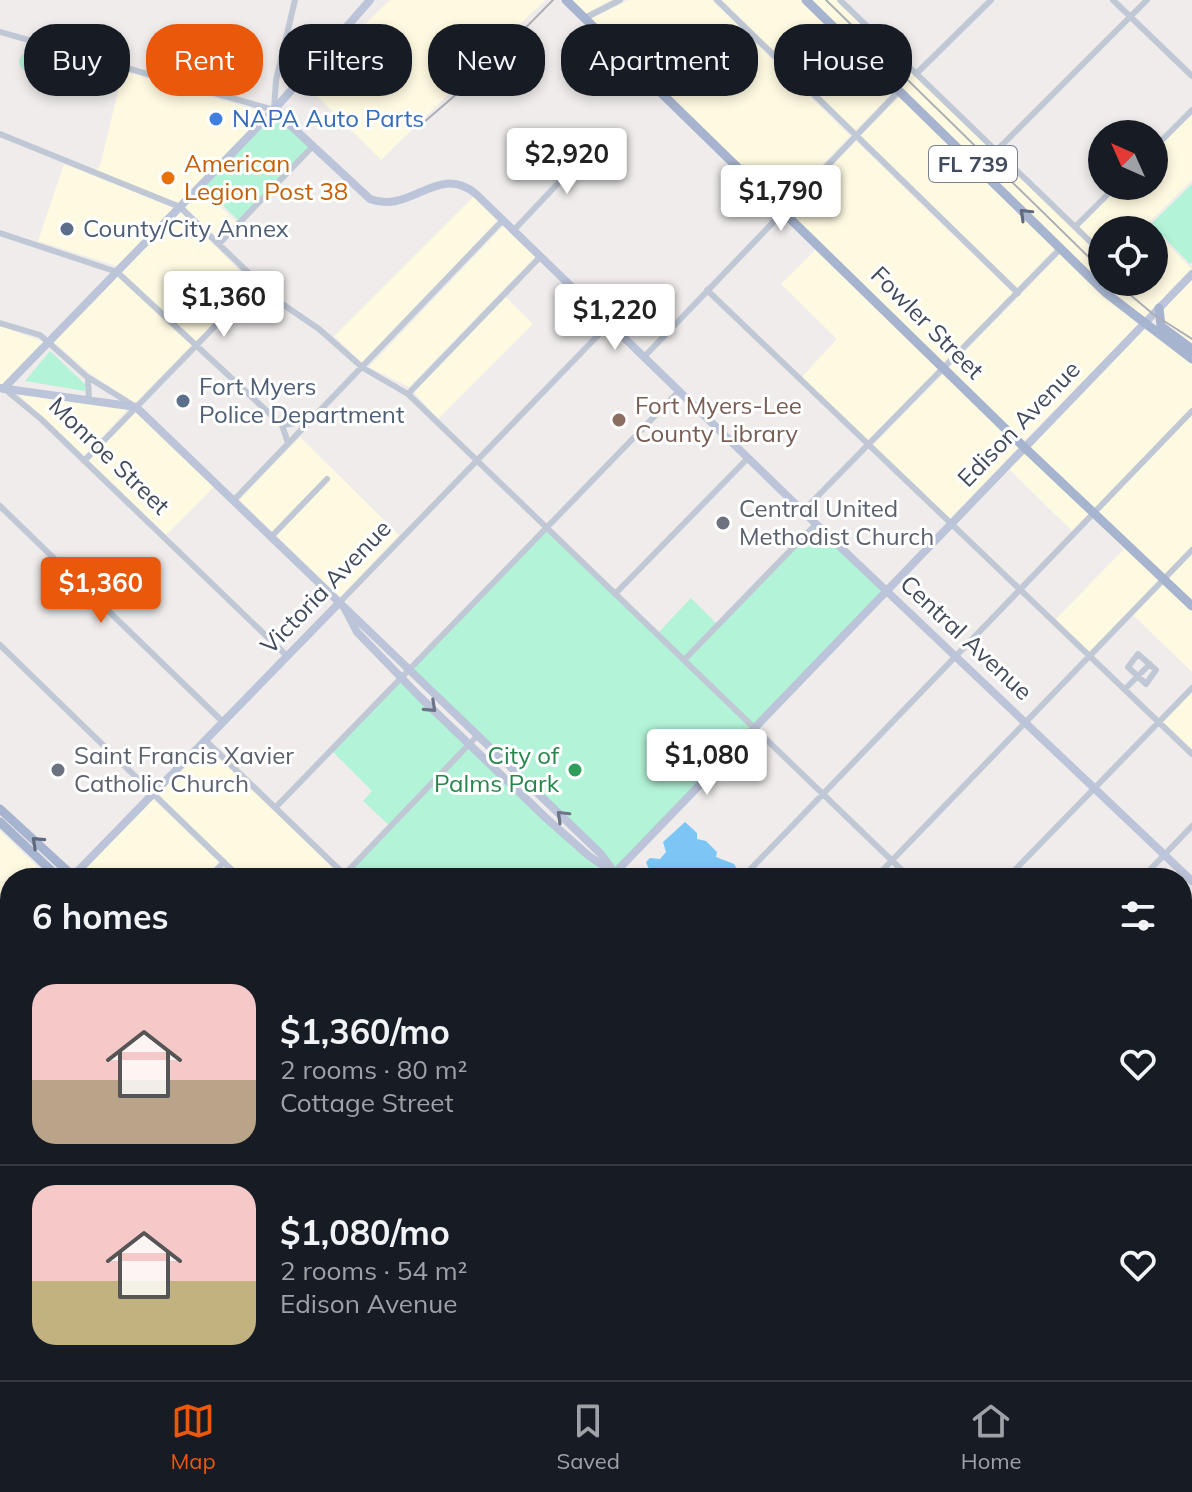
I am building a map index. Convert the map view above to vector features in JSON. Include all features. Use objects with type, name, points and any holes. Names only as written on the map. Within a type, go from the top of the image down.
[{"type":"main road","name":"Fowler Street","points":[[566,0],[1024,447],[1192,606]]},
{"type":"main road","name":"FL 739","points":[[806,0],[831,24]]},
{"type":"main road","name":"FL 739","points":[[904,96],[1060,249],[1143,325],[1192,359]]},
{"type":"main road","points":[[1159,308],[1161,326],[1192,349]]},
{"type":"main road","points":[[0,809],[63,868]]},
{"type":"main road","points":[[0,822],[48,868]]},
{"type":"street","points":[[290,24],[295,0]]},
{"type":"street","points":[[351,24],[370,0]]},
{"type":"street","points":[[352,24],[378,0]]},
{"type":"street","points":[[585,18],[620,0]]},
{"type":"street","points":[[717,0],[1018,293]]},
{"type":"street","points":[[840,0],[1088,240]]},
{"type":"street","points":[[916,74],[991,0]]},
{"type":"street","points":[[1113,0],[1192,76]]},
{"type":"street","points":[[996,151],[1147,0]]},
{"type":"street","points":[[0,32],[274,110]]},
{"type":"street","points":[[274,110],[279,78]]},
{"type":"street","points":[[1,390],[287,96]]},
{"type":"street","points":[[644,357],[894,96]]},
{"type":"street","name":"Central Avenue","points":[[274,110],[357,191],[378,203],[401,202],[431,185],[454,183],[470,189],[816,524],[1178,868]]},
{"type":"street","points":[[1168,134],[1192,110]]},
{"type":"street","points":[[0,134],[180,207],[257,283],[319,329],[363,368],[408,394],[899,868]]},
{"type":"street","points":[[514,230],[597,142]]},
{"type":"street","points":[[219,244],[312,147]]},
{"type":"street","points":[[1075,227],[1102,200]]},
{"type":"street","points":[[234,500],[503,220]]},
{"type":"street","points":[[0,233],[117,272],[282,425],[288,444]]},
{"type":"street","points":[[804,510],[1060,249]]},
{"type":"street","points":[[408,394],[540,257]]},
{"type":"street","name":"Edison Avenue","points":[[623,868],[753,727],[1192,274]]},
{"type":"street","points":[[84,461],[257,283]]},
{"type":"street","points":[[707,290],[1192,754]]},
{"type":"street","points":[[0,323],[40,335],[86,376],[136,407],[601,854],[611,868]]},
{"type":"street","name":"Victoria Avenue","points":[[82,868],[609,324]]},
{"type":"street","points":[[86,376],[91,385],[89,401]]},
{"type":"street","name":"Monroe Street","points":[[1,390],[136,407]]},
{"type":"street","name":"Monroe Street","points":[[1,390],[84,461],[287,656]]},
{"type":"street","points":[[276,807],[679,391]]},
{"type":"street","points":[[752,868],[1192,411]]},
{"type":"street","points":[[282,425],[310,421]]},
{"type":"street","points":[[615,594],[748,458]]},
{"type":"street","points":[[272,536],[327,479]]},
{"type":"street","points":[[0,506],[223,722]]},
{"type":"street","points":[[684,660],[816,524]]},
{"type":"street","points":[[885,868],[1192,550]]},
{"type":"street","points":[[340,602],[357,632],[401,678],[605,868]]},
{"type":"street","points":[[0,645],[230,868]]},
{"type":"street","points":[[1138,654],[1150,664],[1156,672],[1144,684],[1128,667],[1138,654]]},
{"type":"street","points":[[1125,689],[1150,664]]},
{"type":"street","points":[[1017,868],[1192,688]]},
{"type":"street","points":[[353,868],[478,735]]},
{"type":"street","points":[[205,740],[336,868]]},
{"type":"street","points":[[1152,868],[1192,826]]},
{"type":"street","points":[[218,868],[224,862]]},
{"type":"shaded area","points":[[390,0],[545,0],[520,24],[428,24],[428,96],[447,96],[381,160],[317,96],[412,96],[412,24],[365,24]]},
{"type":"shaded area","points":[[571,0],[611,0],[585,14]]},
{"type":"shaded area","points":[[629,0],[712,0],[736,24],[595,24],[590,19]]},
{"type":"shaded area","points":[[721,0],[801,0],[826,24],[774,24],[774,52],[758,36],[758,24],[746,24]]},
{"type":"shaded area","points":[[811,0],[841,0],[866,24],[836,24]]},
{"type":"shaded area","points":[[758,45],[774,61],[774,96],[809,96],[850,136],[782,206],[669,96],[758,96]]},
{"type":"shaded area","points":[[912,69],[1075,226],[1102,200],[1168,200],[1168,136],[1192,113],[1192,180],[1155,216],[1088,216],[1088,270],[909,96],[912,96]]},
{"type":"shaded area","points":[[130,73],[146,78],[146,96],[208,96],[266,113],[179,203],[95,170],[100,166],[117,96],[130,96]]},
{"type":"shaded area","points":[[819,96],[889,96],[855,131]]},
{"type":"shaded area","points":[[900,96],[1055,248],[1017,288],[860,136]]},
{"type":"shaded area","points":[[856,141],[1013,293],[944,363],[788,211]]},
{"type":"shaded area","points":[[64,164],[174,208],[117,266],[38,241]]},
{"type":"shaded area","points":[[202,189],[236,222],[218,239],[185,207]]},
{"type":"shaded area","points":[[474,196],[498,220],[362,363],[334,336]]},
{"type":"shaded area","points":[[181,212],[252,283],[196,341],[122,272]]},
{"type":"shaded area","points":[[504,225],[536,256],[409,387],[369,367]]},
{"type":"shaded area","points":[[1168,245],[1192,269],[1168,294]]},
{"type":"shaded area","points":[[817,248],[939,368],[868,440],[802,377],[837,339],[781,284]]},
{"type":"shaded area","points":[[1060,254],[1088,279],[1088,296],[1106,296],[1138,325],[1023,442],[949,368]]},
{"type":"shaded area","points":[[118,276],[192,345],[135,403],[89,373],[54,342]]},
{"type":"shaded area","points":[[1192,280],[1192,345],[1163,323],[1162,310]]},
{"type":"shaded area","points":[[1115,296],[1166,296],[1143,320]]},
{"type":"shaded area","points":[[506,297],[533,324],[438,419],[414,392]]},
{"type":"shaded area","points":[[0,326],[44,342],[2,385],[0,385]]},
{"type":"shaded area","points":[[1144,329],[1192,363],[1192,601],[1029,448]]},
{"type":"shaded area","points":[[944,373],[1019,447],[950,519],[873,445]]},
{"type":"shaded area","points":[[18,394],[128,409],[84,456]]},
{"type":"shaded area","points":[[136,412],[215,486],[166,535],[89,461]]},
{"type":"shaded area","points":[[300,437],[399,535],[340,597],[239,500]]},
{"type":"shaded area","points":[[1024,452],[1192,610],[1192,672],[1133,615],[1092,655],[1055,620],[1124,549],[1092,518],[1075,534],[1009,469]]},
{"type":"shaded area","points":[[1192,689],[1192,750],[1161,720]]},
{"type":"shaded area","points":[[205,745],[333,868],[235,868],[157,794]]},
{"type":"shaded area","points":[[153,799],[219,862],[213,868],[86,868]]},
{"type":"shaded area","points":[[0,831],[39,868],[0,868]]},
{"type":"green space","points":[[24,53],[24,71],[19,66]]},
{"type":"green space","points":[[274,110],[312,148],[240,222],[202,185]]},
{"type":"green space","points":[[1192,184],[1190,264],[1168,241],[1168,216],[1159,216]]},
{"type":"green space","points":[[50,351],[86,385],[85,391],[25,381]]},
{"type":"green space","points":[[816,526],[884,590],[753,725],[686,660]]},
{"type":"green space","name":"City of Palms Park","points":[[546,530],[751,727],[617,868],[613,868],[411,670]]},
{"type":"green space","points":[[691,598],[717,624],[684,658],[658,633]]},
{"type":"green space","points":[[401,680],[586,856],[605,868],[352,868],[391,827],[363,801],[372,791],[332,751]]},
{"type":"water","points":[[685,822],[697,833],[697,839],[706,841],[717,852],[716,857],[736,868],[648,868],[646,862],[650,858],[660,859],[666,852],[663,842]]},
{"type":"railway","points":[[416,129],[481,73],[553,0]]},
{"type":"railway","points":[[826,0],[1088,256]]},
{"type":"railway","points":[[1132,296],[1192,339]]},
{"type":"place","name":"NAPA Auto Parts","points":[[216,119]]},
{"type":"place","name":"American Legion Post 38","points":[[168,178]]},
{"type":"place","name":"County/City Annex","points":[[67,229]]},
{"type":"place","name":"Fort Myers Police Department","points":[[183,401]]},
{"type":"place","name":"Fort Myers-Lee County Library","points":[[619,420]]},
{"type":"place","name":"Central United Methodist Church","points":[[723,523]]},
{"type":"place","name":"Saint Francis Xavier Catholic Church","points":[[58,770]]},
{"type":"place","name":"City of Palms Park","points":[[575,770]]}]
